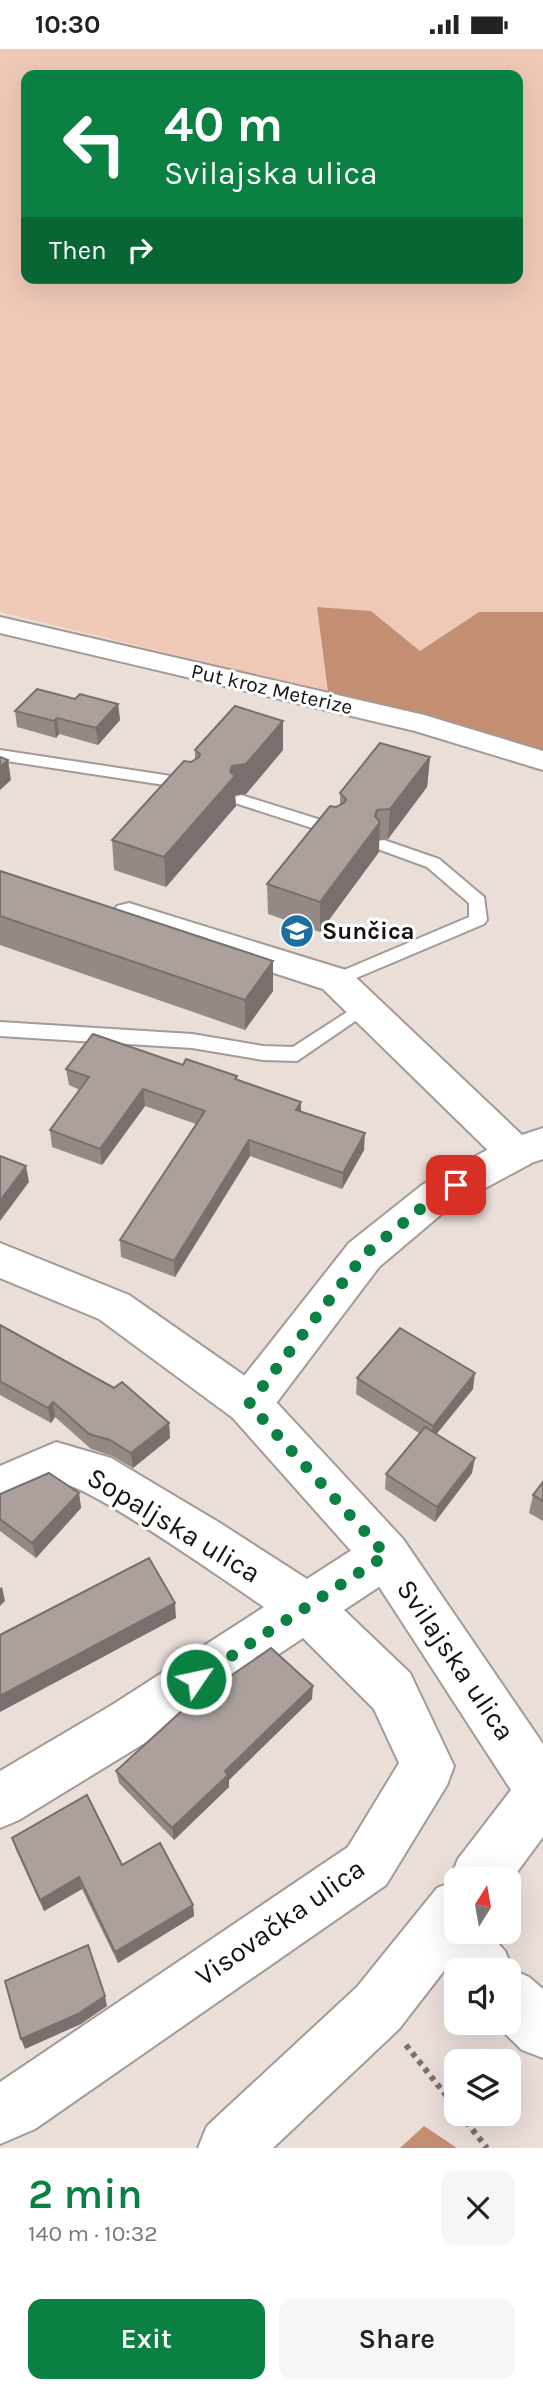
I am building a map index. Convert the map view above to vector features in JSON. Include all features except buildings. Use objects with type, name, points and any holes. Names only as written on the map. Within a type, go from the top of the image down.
[{"type":"street","name":"Put kroz Meterize","points":[[0,625],[424,724],[543,761]]},
{"type":"street","points":[[103,906],[336,980],[529,1148],[436,1196],[364,1255],[249,1404]]},
{"type":"street","name":"Svilajska ulica","points":[[0,1260],[114,1307],[249,1404],[386,1555],[543,1792]]},
{"type":"street","name":"Sopaljska ulica","points":[[0,1488],[56,1462],[95,1473],[203,1538],[305,1606]]},
{"type":"street","points":[[0,1801],[130,1723],[386,1555]]},
{"type":"street","name":"Visovačka ulica","points":[[0,2114],[25,2100],[367,1865],[428,1766],[392,1691],[305,1606]]},
{"type":"street","points":[[487,1867],[543,1792]]},
{"type":"street","points":[[229,2148],[378,2008],[444,1925]]},
{"type":"street","points":[[521,2008],[543,2029]]},
{"type":"lane","points":[[0,755],[191,784]]},
{"type":"lane","points":[[241,800],[334,830]]},
{"type":"lane","points":[[336,980],[478,920],[478,901],[433,863],[384,845]]},
{"type":"lane","points":[[0,1029],[192,1041],[263,1053],[297,1054],[364,1007]]},
{"type":"path","points":[[378,2008],[444,2092]]},
{"type":"path","points":[[470,2126],[487,2148]]},
{"type":"shaded area","points":[[0,49],[543,49],[543,612],[479,612],[420,651],[371,611],[317,607],[328,692],[0,612]]},
{"type":"shaded area","points":[[317,607],[371,611],[420,651],[479,612],[543,612],[543,753],[427,716],[328,692]]},
{"type":"shaded area","points":[[424,2126],[457,2148],[400,2148]]},
{"type":"place","name":"Sunčica","points":[[297,931]]},
{"type":"route","points":[[196,1679],[386,1555],[249,1404],[364,1255],[436,1196],[456,1185]]}]
